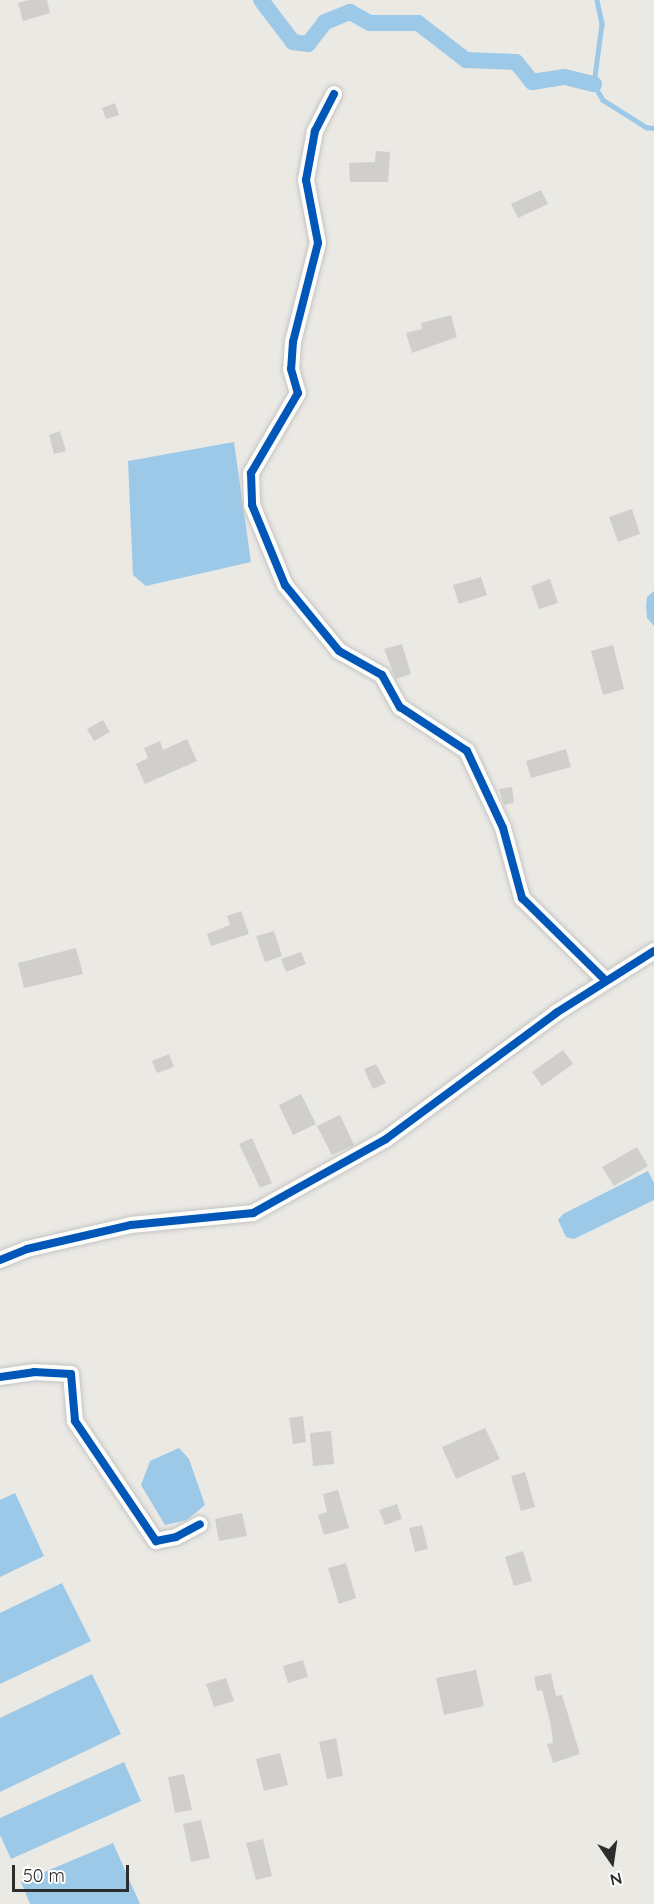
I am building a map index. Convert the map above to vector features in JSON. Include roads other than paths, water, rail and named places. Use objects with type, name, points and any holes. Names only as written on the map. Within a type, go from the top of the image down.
[{"type":"street","points":[[334,94],[315,131],[306,180],[318,243],[293,342],[291,369],[298,393],[251,473],[252,505],[285,585],[339,651],[382,675],[400,707],[467,751],[503,828],[522,898],[604,980]]},
{"type":"street","points":[[0,1260],[27,1249],[131,1225],[253,1213],[386,1139],[604,980],[654,951]]},
{"type":"street","points":[[0,1377],[34,1372],[71,1374],[75,1422],[156,1541],[176,1537],[200,1524]]},
{"type":"water","points":[[234,442],[251,562],[146,586],[133,575],[128,461]]},
{"type":"water","points":[[654,591],[654,626],[647,618],[646,606],[647,597]]},
{"type":"water","points":[[648,1171],[654,1183],[654,1200],[574,1239],[566,1237],[558,1220],[563,1214]]},
{"type":"water","points":[[179,1448],[189,1459],[205,1505],[187,1520],[165,1525],[141,1485],[150,1461]]},
{"type":"water","points":[[15,1493],[44,1556],[0,1577],[0,1500]]},
{"type":"water","points":[[62,1583],[91,1641],[0,1684],[0,1613]]},
{"type":"water","points":[[92,1674],[121,1734],[0,1792],[0,1718]]},
{"type":"water","points":[[124,1762],[141,1801],[11,1859],[0,1835],[0,1818]]},
{"type":"water","points":[[113,1843],[140,1904],[30,1904],[21,1882]]},
{"type":"waterway","points":[[261,0],[293,42],[308,44],[325,22],[350,12],[370,23],[418,23],[466,60],[516,62],[532,82],[565,77],[594,84]]},
{"type":"waterway","points":[[597,0],[602,24],[594,84],[603,100],[646,127],[654,128]]}]
